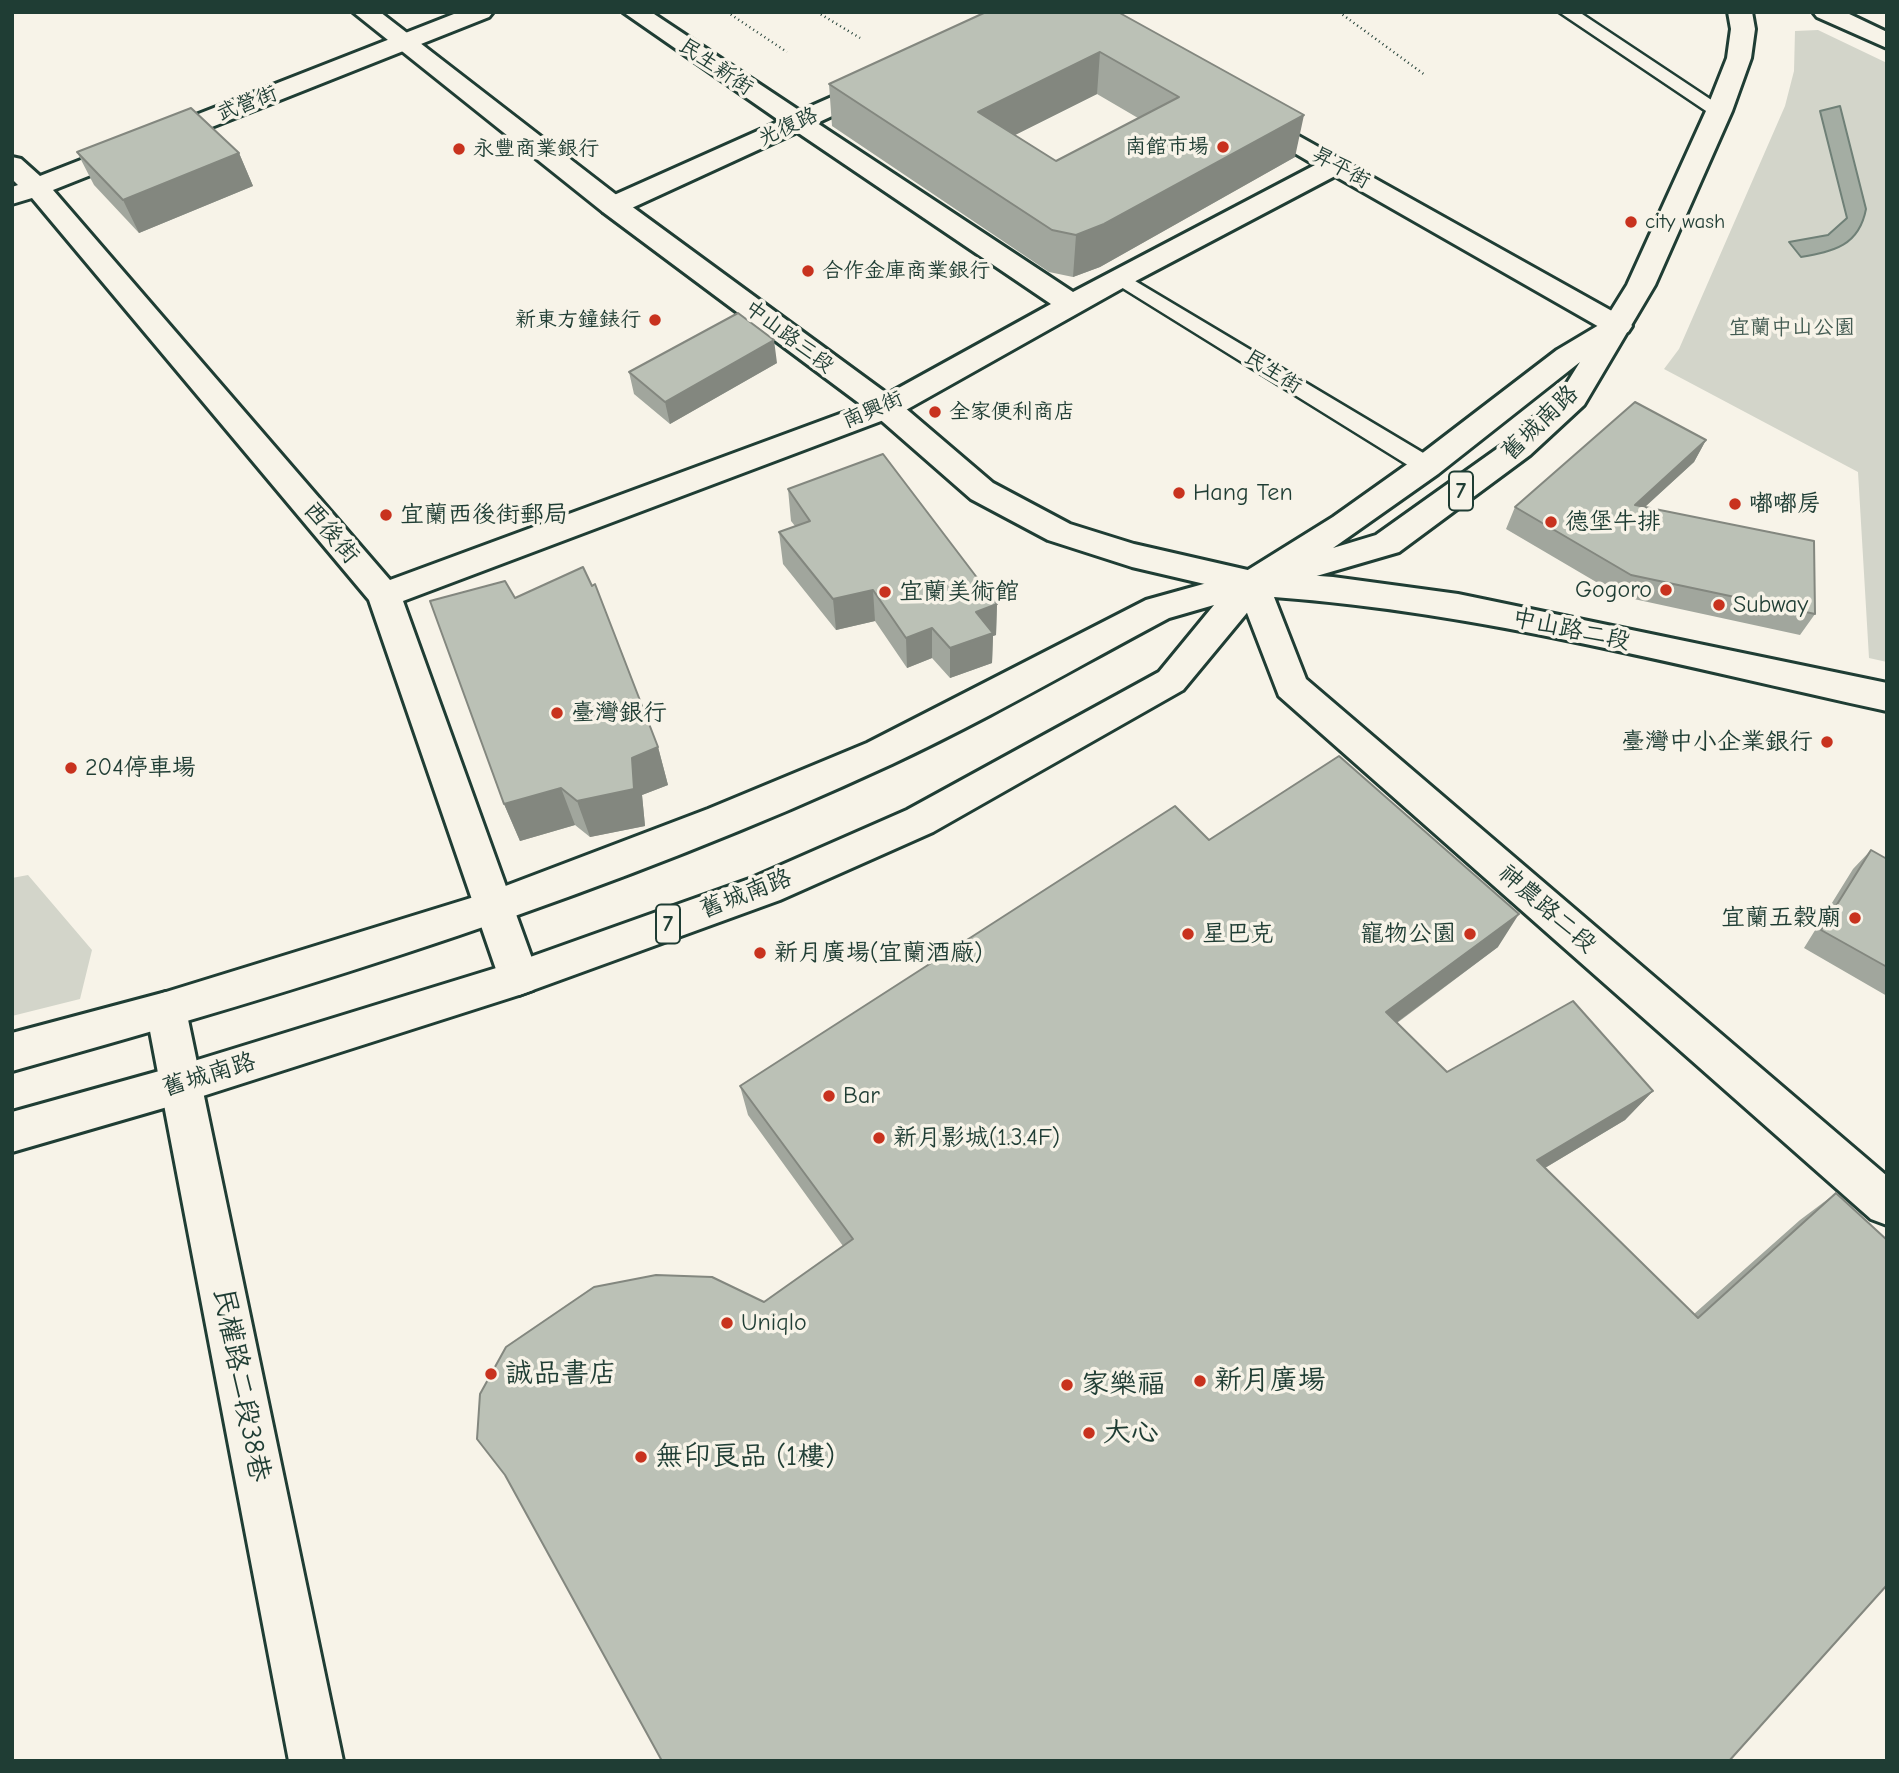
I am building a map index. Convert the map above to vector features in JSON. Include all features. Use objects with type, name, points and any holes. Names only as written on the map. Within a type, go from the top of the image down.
[{"type":"street","name":"中山路三段","points":[[365,12],[613,206],[886,408],[982,491],[1059,532],[1132,555],[1252,583]]},
{"type":"street","name":"武營街","points":[[24,192],[481,12]]},
{"type":"street","name":"民生新街","points":[[635,12],[796,123]]},
{"type":"street","name":"舊城南路","points":[[12,1052],[166,1010],[493,908],[720,820],[880,753],[1158,609],[1387,544],[1519,448],[1573,398],[1642,285],[1719,111],[1739,58],[1743,29],[1740,12]]},
{"type":"street","points":[[1825,12],[1887,41]]},
{"type":"street","name":"光復路","points":[[613,206],[898,76]]},
{"type":"street","name":"昇平街","points":[[1229,105],[1618,326]]},
{"type":"street","points":[[796,123],[1072,305]]},
{"type":"street","name":"西後街","points":[[12,164],[24,192],[384,595],[519,978]]},
{"type":"street","name":"南興街","points":[[384,595],[886,408],[1120,278],[1335,165]]},
{"type":"street","name":"舊城南路","points":[[12,1132],[181,1084],[519,978],[766,889],[920,821],[1171,681],[1252,583],[1344,525],[1427,466],[1567,358],[1618,326]]},
{"type":"street","name":"中山路二段","points":[[1252,583],[1332,589],[1458,606],[1887,697]]},
{"type":"street","name":"神農路二段","points":[[1252,583],[1291,687],[1887,1204]]},
{"type":"street","name":"民權路二段38巷","points":[[166,1010],[316,1761]]},
{"type":"lane","points":[[1567,12],[1719,111]]},
{"type":"lane","name":"民生街","points":[[1120,278],[1427,466]]},
{"type":"path","points":[[727,12],[787,52]]},
{"type":"path","points":[[817,12],[860,38]]},
{"type":"path","points":[[1339,12],[1425,75]]},
{"type":"green space","name":"宜蘭中山公園","points":[[1818,30],[1887,63],[1887,662],[1869,658],[1858,472],[1664,369],[1679,349],[1785,106],[1794,71],[1795,31]]},
{"type":"green space","points":[[28,875],[92,950],[80,999],[12,1016],[12,878]]},
{"type":"shaded area","points":[[1840,106],[1866,209],[1863,221],[1858,231],[1843,245],[1801,257],[1789,242],[1828,235],[1847,218],[1820,111]]},
{"type":"building","points":[[986,12],[1118,12],[1304,115],[1104,224],[1076,235],[1052,230],[829,84]],"holes":[[[1100,52],[1179,97],[1056,161],[978,112]]]},
{"type":"building","points":[[191,108],[239,153],[123,200],[77,152]]},
{"type":"building","points":[[738,313],[774,340],[665,402],[629,372]]},
{"type":"building","points":[[1635,402],[1706,440],[1635,505],[1814,541],[1815,614],[1631,575],[1515,507]]},
{"type":"building","name":"宜蘭美術館","points":[[883,454],[997,604],[976,612],[993,633],[950,648],[932,628],[906,638],[873,590],[833,599],[779,532],[810,521],[788,489]]},
{"type":"building","name":"臺灣銀行","points":[[583,567],[592,586],[595,584],[658,747],[632,758],[634,789],[577,801],[561,788],[504,804],[430,601],[505,581],[515,598]]},
{"type":"building","name":"新月廣場","points":[[1339,756],[1519,914],[1386,1012],[1447,1072],[1573,1001],[1653,1091],[1537,1160],[1698,1318],[1836,1193],[1887,1240],[1887,1585],[1729,1761],[662,1761],[505,1475],[477,1439],[480,1394],[506,1347],[594,1287],[656,1275],[712,1277],[764,1302],[853,1239],[740,1086],[1175,806],[1209,840]]},
{"type":"building","points":[[1871,850],[1887,859],[1887,967],[1821,930]]},
{"type":"place","name":"南館市場","points":[[1223,147]]},
{"type":"place","name":"永豐商業銀行","points":[[459,149]]},
{"type":"place","name":"city wash","points":[[1631,222]]},
{"type":"place","name":"合作金庫商業銀行","points":[[808,271]]},
{"type":"place","name":"新東方鐘錶行","points":[[655,320]]},
{"type":"place","name":"全家便利商店","points":[[935,412]]},
{"type":"place","name":"Hang Ten","points":[[1179,493]]},
{"type":"place","name":"嘟嘟房","points":[[1735,504]]},
{"type":"place","name":"宜蘭西後街郵局","points":[[386,515]]},
{"type":"place","name":"德堡牛排","points":[[1551,522]]},
{"type":"place","name":"Gogoro","points":[[1666,590]]},
{"type":"place","name":"宜蘭美術館","points":[[885,592]]},
{"type":"place","name":"Subway","points":[[1719,605]]},
{"type":"place","name":"臺灣銀行","points":[[557,713]]},
{"type":"place","name":"臺灣中小企業銀行","points":[[1827,742]]},
{"type":"place","name":"204停車場","points":[[71,768]]},
{"type":"place","name":"宜蘭五穀廟","points":[[1855,918]]},
{"type":"place","name":"星巴克","points":[[1188,934]]},
{"type":"place","name":"寵物公園","points":[[1470,934]]},
{"type":"place","name":"新月廣場(宜蘭酒廠)","points":[[760,953]]},
{"type":"place","name":"Bar","points":[[829,1096]]},
{"type":"place","name":"新月影城(1.3.4F)","points":[[879,1138]]},
{"type":"place","name":"Uniqlo","points":[[727,1323]]},
{"type":"place","name":"誠品書店","points":[[491,1374]]},
{"type":"place","name":"新月廣場","points":[[1200,1381]]},
{"type":"place","name":"家樂福","points":[[1067,1385]]},
{"type":"place","name":"大心","points":[[1089,1433]]},
{"type":"place","name":"無印良品 (1樓)","points":[[641,1457]]}]
